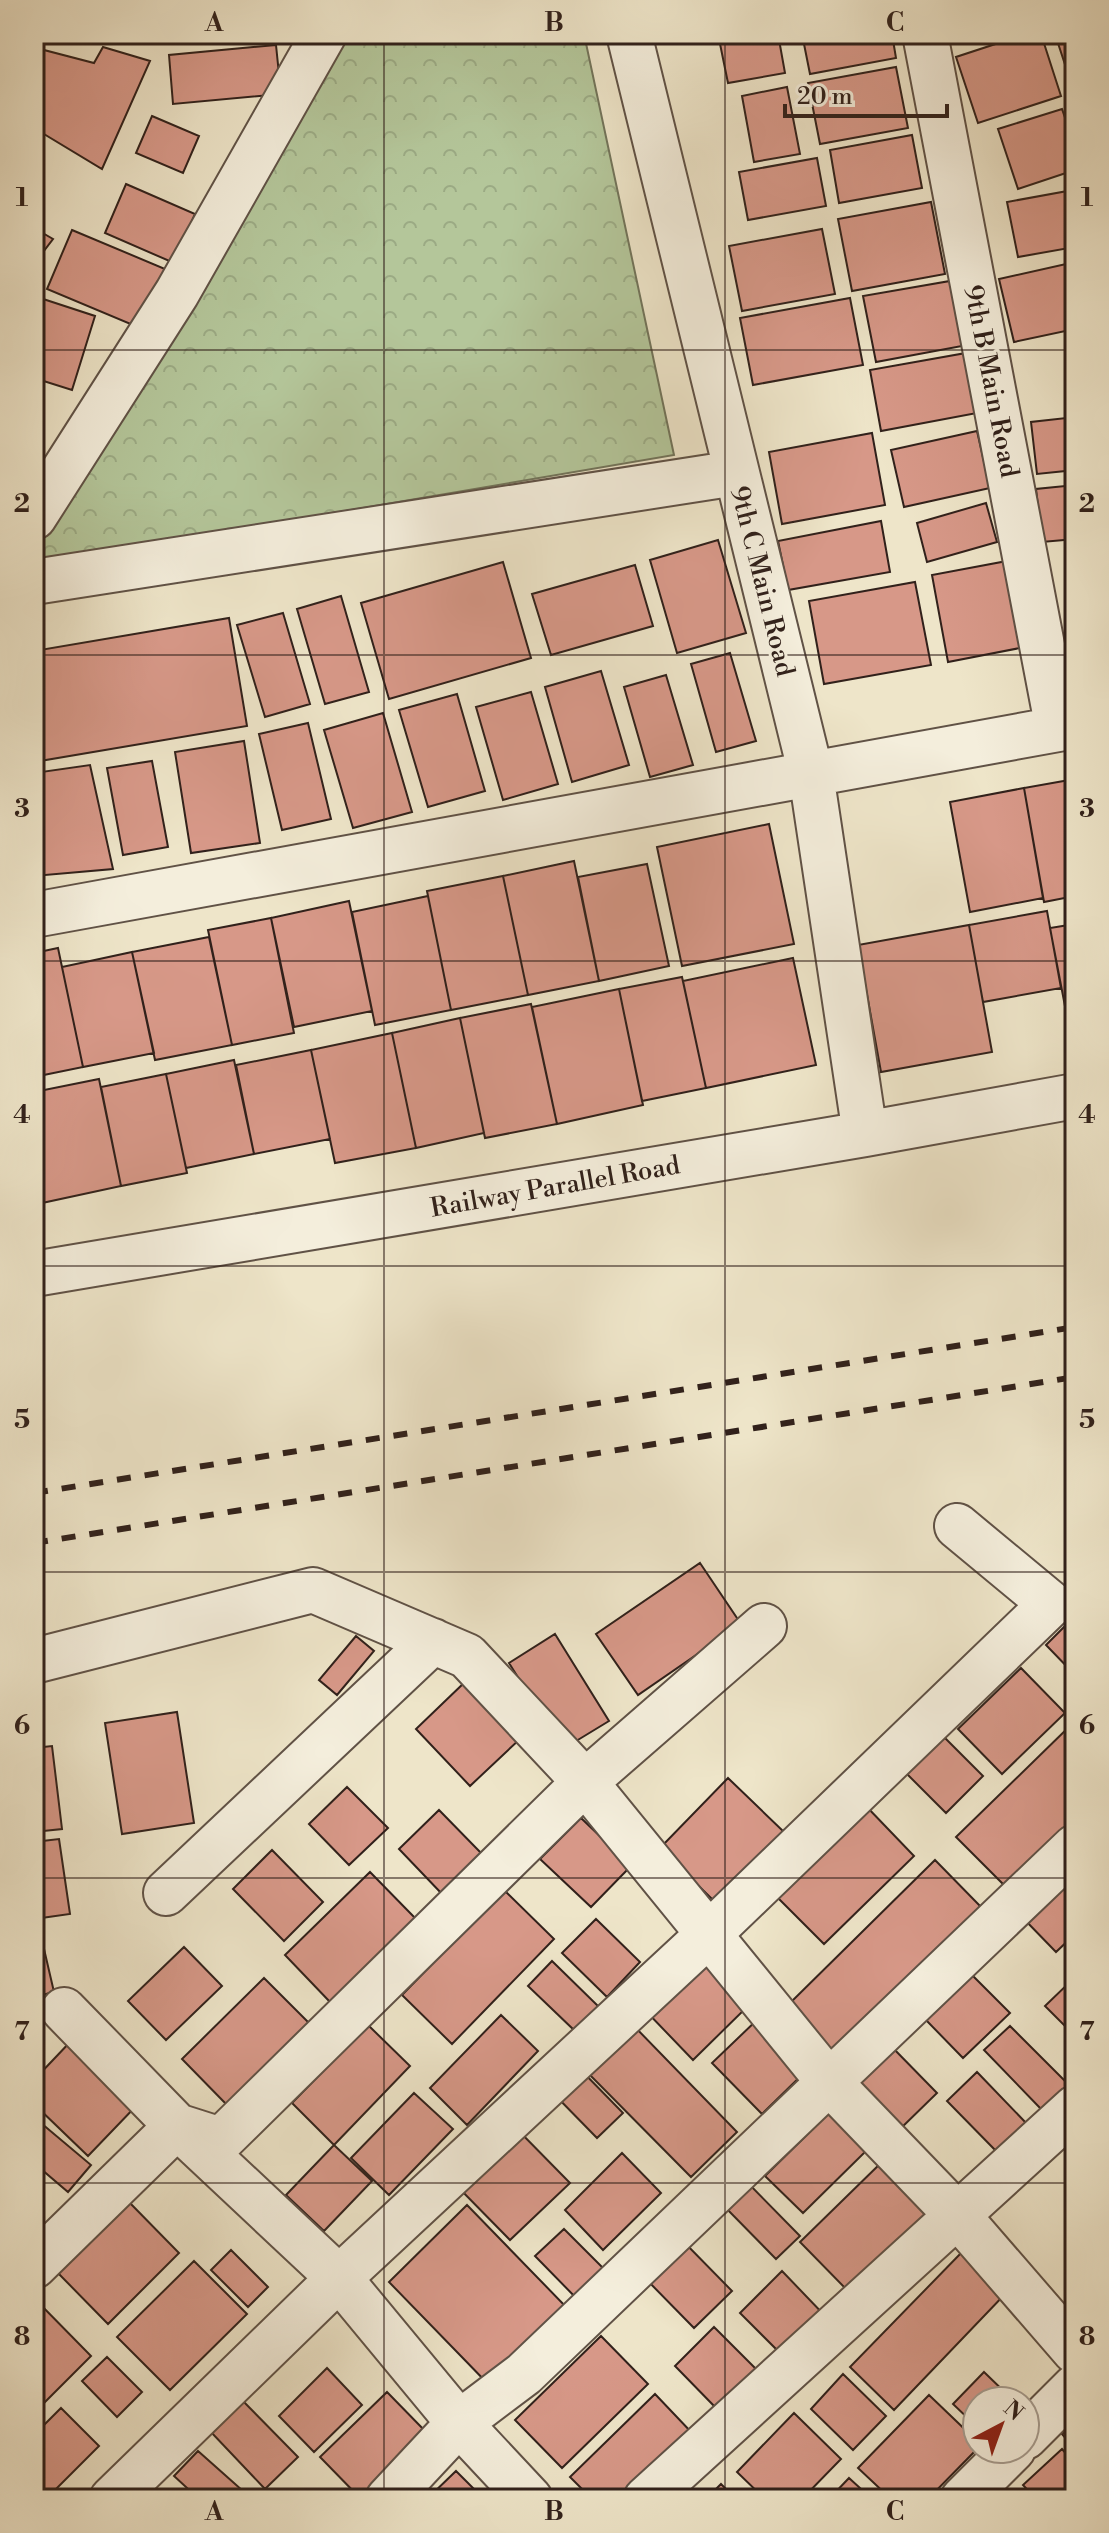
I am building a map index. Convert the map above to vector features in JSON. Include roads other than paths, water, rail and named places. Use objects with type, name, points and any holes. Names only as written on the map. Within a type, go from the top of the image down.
[{"type":"street","points":[[34,517],[177,293],[324,34]]},
{"type":"street","name":"9th C Main Road","points":[[629,34],[811,774],[865,1134]]},
{"type":"street","name":"9th B Main Road","points":[[925,34],[1066,727]]},
{"type":"street","points":[[34,582],[736,473]]},
{"type":"street","points":[[34,915],[1066,727]]},
{"type":"street","name":"Railway Parallel Road","points":[[34,1274],[1075,1096]]},
{"type":"street","points":[[112,2499],[339,2278],[709,1934],[1051,1604],[957,1526]]},
{"type":"street","points":[[34,1661],[313,1590],[467,1656],[585,1782],[829,2082],[958,2216],[1075,2351]]},
{"type":"street","points":[[177,2126],[221,2140],[585,1782],[764,1626]]},
{"type":"street","points":[[166,1893],[433,1641]]},
{"type":"street","points":[[388,2499],[459,2423],[524,2374],[1075,1847]]},
{"type":"street","points":[[64,2010],[177,2126],[339,2278],[459,2423],[530,2499]]},
{"type":"street","points":[[646,2499],[1075,2108]]},
{"type":"street","points":[[34,2266],[177,2126]]},
{"type":"street","points":[[1041,2421],[1075,2387]]},
{"type":"street","points":[[963,2499],[997,2465]]},
{"type":"railway","points":[[34,1493],[1075,1327]]},
{"type":"railway","points":[[34,1543],[1075,1377]]}]
